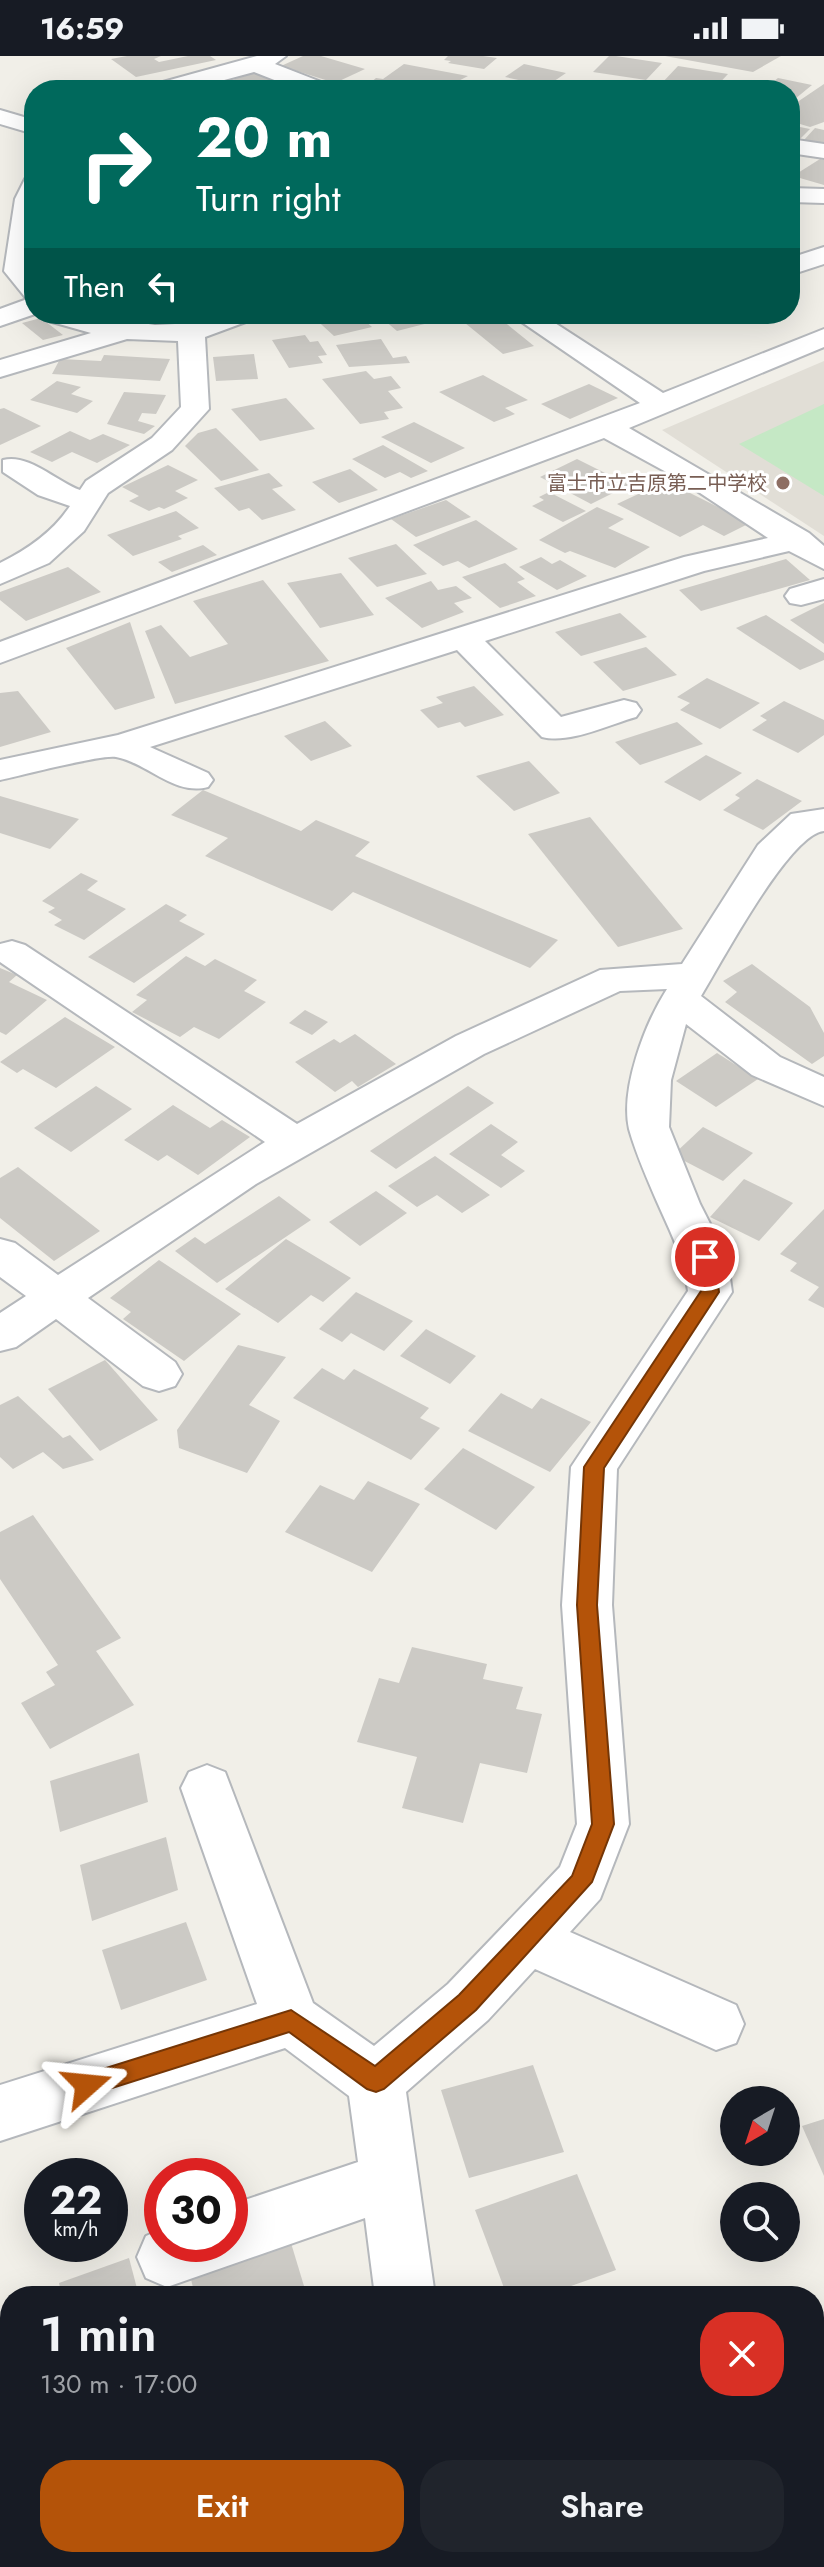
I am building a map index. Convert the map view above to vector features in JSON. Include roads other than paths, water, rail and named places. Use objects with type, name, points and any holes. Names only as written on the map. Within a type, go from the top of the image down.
[{"type":"street","points":[[195,80],[266,60],[303,80]]},
{"type":"street","points":[[0,117],[24,123]]},
{"type":"street","points":[[0,132],[24,127]]},
{"type":"street","points":[[800,147],[824,151]]},
{"type":"street","points":[[24,221],[17,271],[24,279]]},
{"type":"street","points":[[800,263],[824,255]]},
{"type":"street","points":[[0,318],[24,309]]},
{"type":"street","points":[[85,324],[129,331],[191,332],[214,324]]},
{"type":"street","points":[[538,324],[662,405]]},
{"type":"street","points":[[0,369],[129,331]]},
{"type":"street","points":[[0,575],[38,556],[73,525],[97,487],[162,444],[195,409],[191,332]]},
{"type":"street","points":[[0,653],[606,427],[824,337]]},
{"type":"street","points":[[606,427],[798,540],[824,560]]},
{"type":"street","points":[[13,466],[49,489],[88,502]]},
{"type":"street","points":[[0,770],[117,745],[695,564],[798,540]]},
{"type":"street","points":[[463,637],[554,730],[624,710]]},
{"type":"street","points":[[117,745],[196,780]]},
{"type":"street","points":[[376,2081],[468,2002],[581,1882],[603,1824],[587,1605],[594,1467],[710,1292],[705,1257],[679,1204],[649,1127],[651,1080],[669,1016],[771,853],[804,822],[824,820]]},
{"type":"street","points":[[12,953],[296,1143]]},
{"type":"street","points":[[0,1335],[241,1174],[470,1045],[614,979],[688,988],[766,1066],[824,1093]]},
{"type":"street","points":[[0,1254],[159,1374]]},
{"type":"street","points":[[207,1788],[291,2020],[376,2081],[403,2286]]},
{"type":"street","points":[[527,1939],[716,2024]]},
{"type":"street","points":[[0,2113],[291,2020]]},
{"type":"street","points":[[248,2229],[387,2181]]},
{"type":"place","name":"富士市立吉原第二中学校","points":[[783,483]]}]
